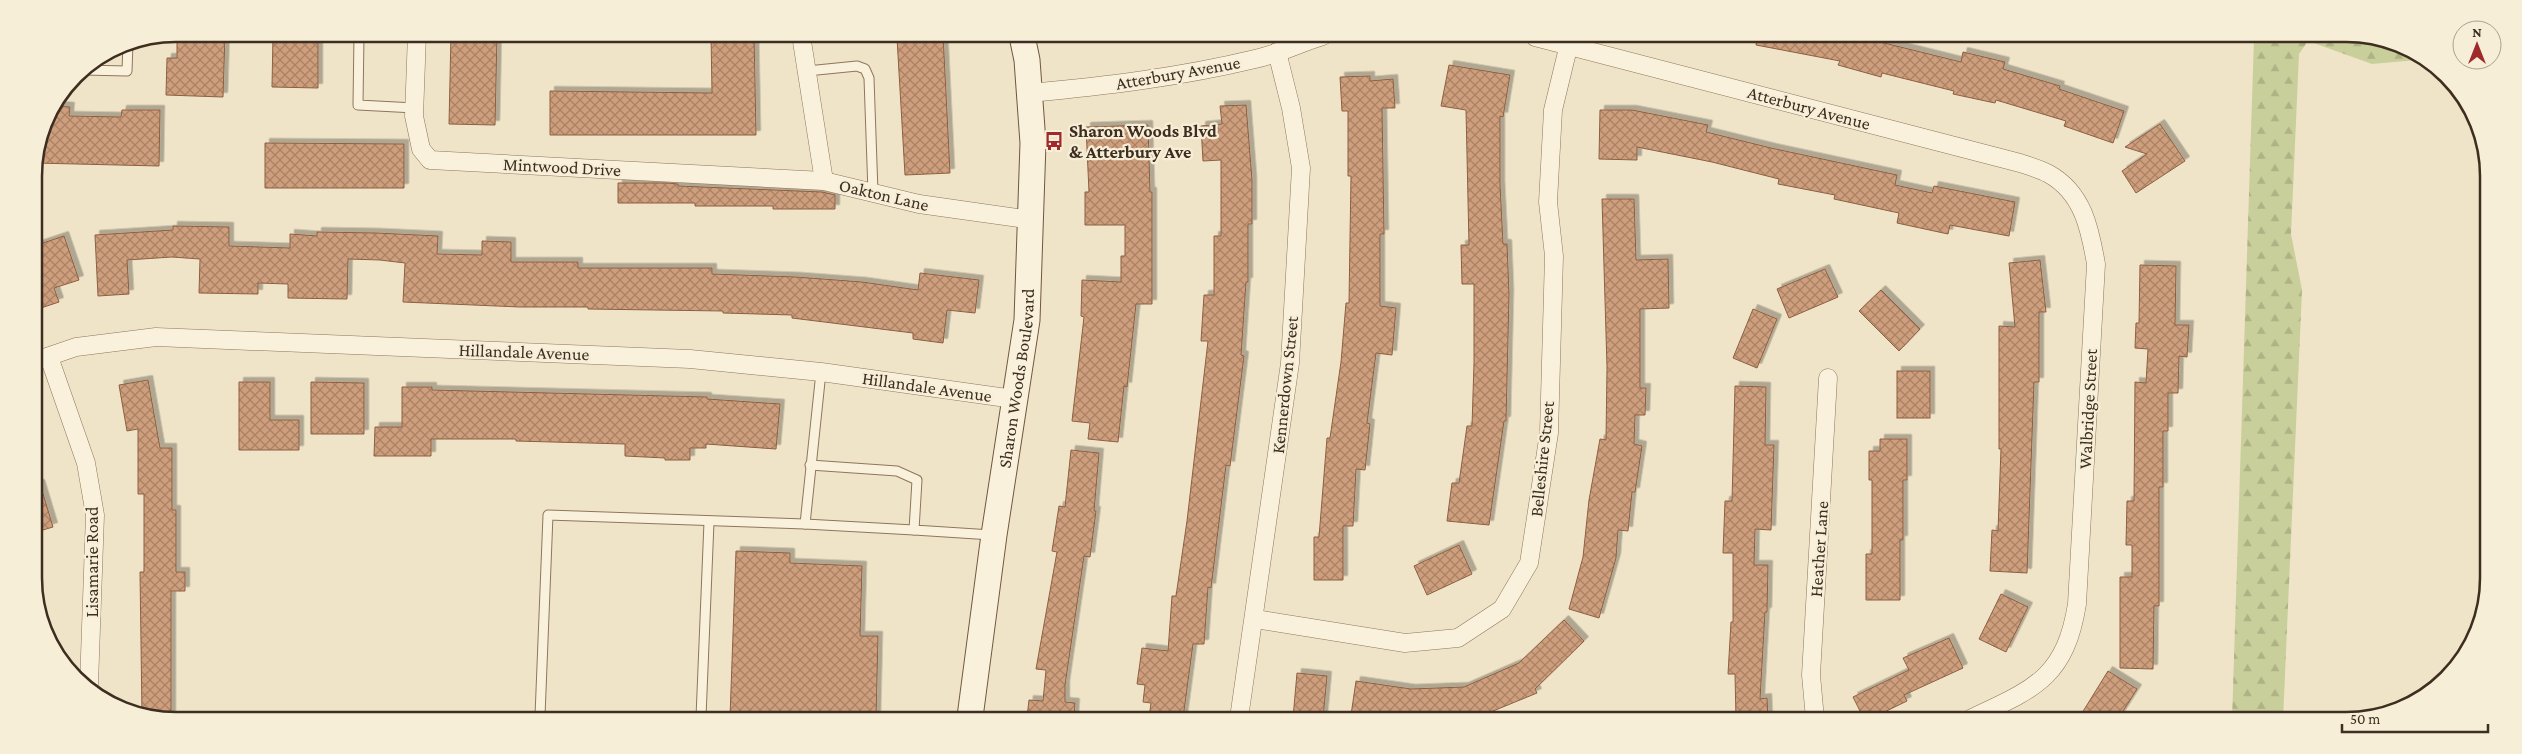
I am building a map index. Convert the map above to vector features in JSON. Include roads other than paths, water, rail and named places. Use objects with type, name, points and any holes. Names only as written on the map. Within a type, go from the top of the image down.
[{"type":"street","name":"Mintwood Drive","points":[[417,42],[414,108],[416,138],[420,149],[430,160],[824,181]]},
{"type":"street","name":"Oakton Lane","points":[[802,42],[824,181],[919,204],[1032,220]]},
{"type":"street","name":"Sharon Woods Boulevard","points":[[971,712],[994,535],[1027,320],[1032,220],[1033,143],[1023,42]]},
{"type":"street","name":"Atterbury Avenue","points":[[1029,93],[1109,86],[1185,75],[1277,52],[1306,42]]},
{"type":"street","name":"Atterbury Avenue","points":[[1559,42],[2020,163],[2050,175],[2074,196]]},
{"type":"street","name":"Belleshire Street","points":[[1255,619],[1405,643],[1458,638],[1502,609],[1529,564],[1549,433],[1554,256],[1548,202],[1553,110],[1569,44]]},
{"type":"street","name":"Kennerdown Street","points":[[1240,712],[1255,619],[1290,363],[1301,168],[1291,108],[1277,52]]},
{"type":"street","name":"Walbridge Street","points":[[1987,711],[2025,693],[2043,681],[2060,660],[2074,625],[2096,264],[2090,226],[2074,196]]},
{"type":"street","name":"Hillandale Avenue","points":[[43,359],[76,346],[156,337],[690,358],[821,372],[1014,399]]},
{"type":"street","name":"Lisamarie Road","points":[[43,360],[86,463],[95,515],[89,679]]},
{"type":"street","name":"Heather Lane","points":[[1815,711],[1811,675],[1828,378]]},
{"type":"lane","points":[[359,42],[358,105],[414,108]]},
{"type":"lane","points":[[95,70],[127,71],[128,52]]},
{"type":"lane","points":[[807,71],[857,66],[865,69],[868,78],[874,193]]},
{"type":"lane","points":[[805,524],[821,372]]},
{"type":"lane","points":[[810,465],[897,472],[918,480],[914,530]]},
{"type":"lane","points":[[540,712],[548,515],[805,524],[994,535]]},
{"type":"lane","points":[[701,712],[709,522]]},
{"type":"place","name":"Sharon Woods Blvd & Atterbury Ave","points":[[1054,141]]}]
